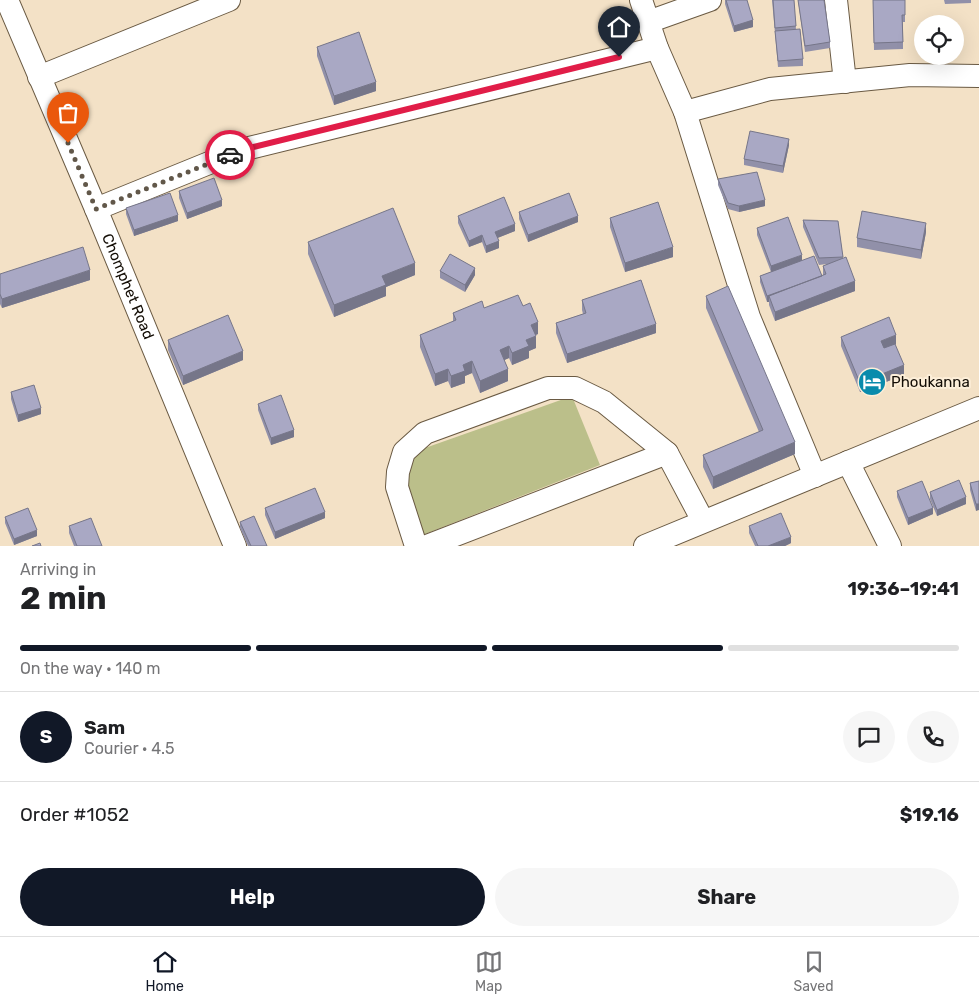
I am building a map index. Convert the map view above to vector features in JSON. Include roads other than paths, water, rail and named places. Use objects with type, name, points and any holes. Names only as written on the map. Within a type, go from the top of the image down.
[{"type":"street","name":"Chomphet Road","points":[[7,0],[96,209],[235,546]]},
{"type":"street","points":[[39,77],[229,0]]},
{"type":"street","points":[[641,0],[657,48],[685,112],[749,317],[815,476]]},
{"type":"street","points":[[648,22],[710,0]]},
{"type":"street","points":[[836,0],[845,82]]},
{"type":"street","points":[[96,209],[241,150],[657,48]]},
{"type":"street","points":[[685,112],[770,89],[910,75],[979,76]]},
{"type":"street","points":[[416,546],[397,487],[398,472],[404,452],[426,433],[548,388],[575,388],[604,402],[666,453],[704,521]]},
{"type":"street","points":[[645,546],[979,408]]},
{"type":"street","points":[[427,546],[666,453]]},
{"type":"street","points":[[848,462],[890,546]]},
{"type":"place","name":"Phoukanna","points":[[872,382]]}]
